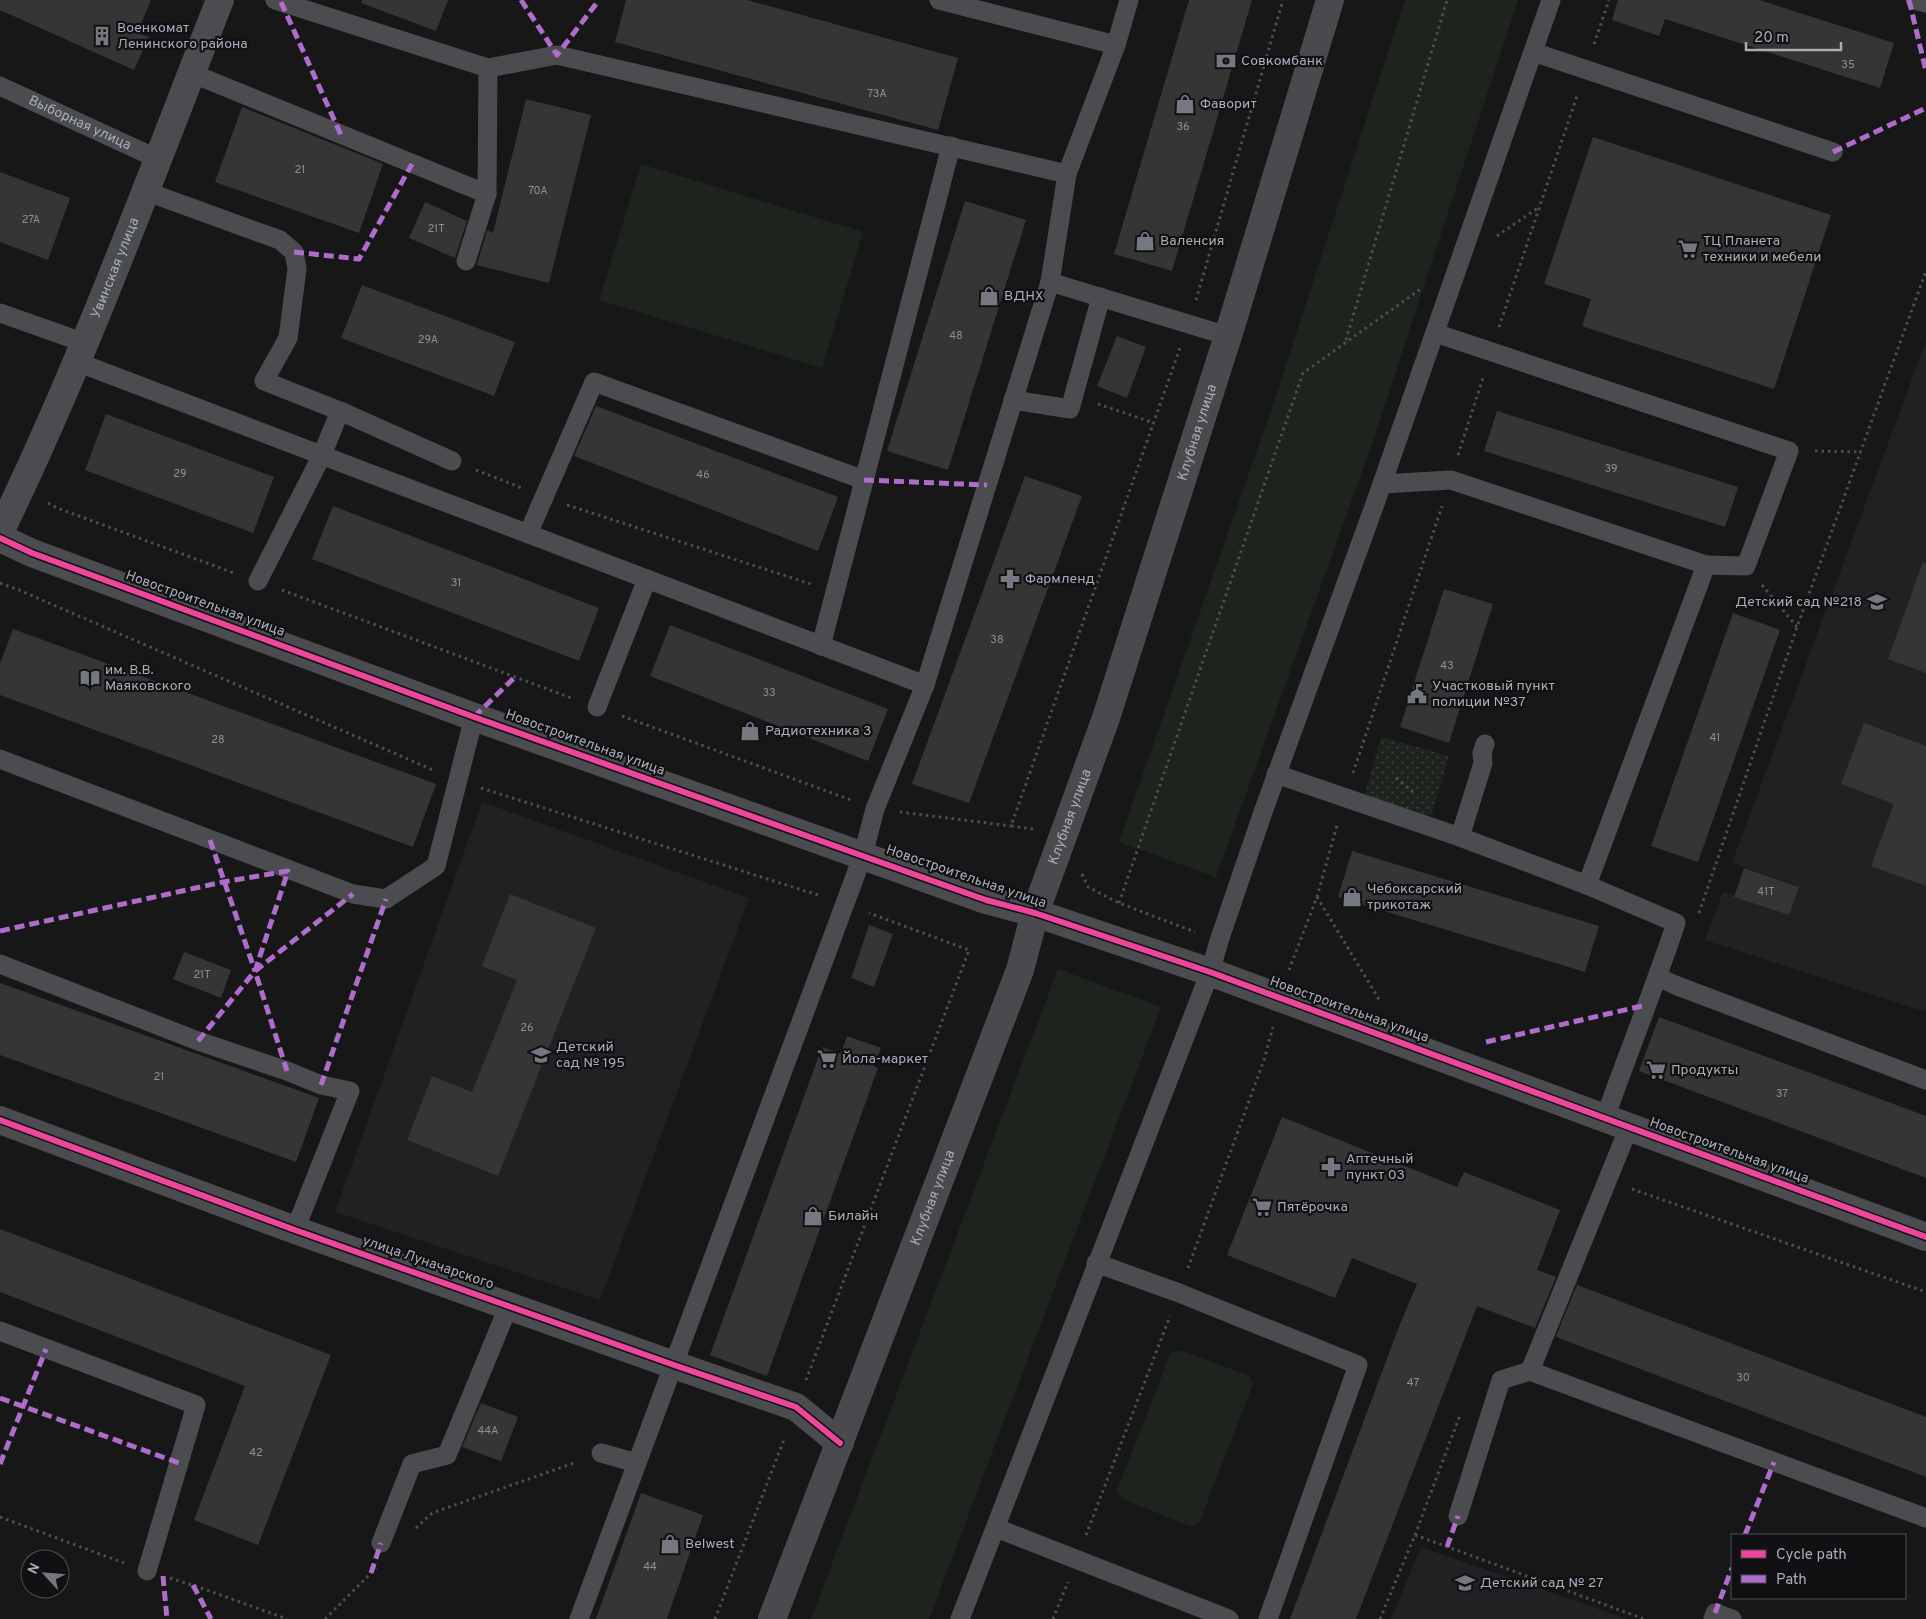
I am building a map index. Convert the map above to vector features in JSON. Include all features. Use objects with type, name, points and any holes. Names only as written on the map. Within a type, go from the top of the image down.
[{"type":"main road","name":"Клубная улица","points":[[772,1619],[1020,970],[1035,913],[1106,718],[1228,336],[1330,0]]},
{"type":"street","name":"Увинская улица","points":[[0,532],[21,489],[81,352],[220,0]]},
{"type":"street","name":"Новостроительная улица","points":[[0,538],[32,553],[474,718],[986,900],[1035,913],[1210,972],[1926,1237]]},
{"type":"street","name":"улица Луначарского","points":[[0,1120],[295,1230],[796,1407],[840,1443]]},
{"type":"lane","points":[[275,0],[488,68],[557,55],[1068,174]]},
{"type":"lane","points":[[939,0],[1116,45]]},
{"type":"lane","points":[[579,1619],[863,855],[875,809],[925,685],[1050,282],[1068,174],[1116,45],[1129,0]]},
{"type":"lane","points":[[960,1619],[1210,972],[1219,940],[1276,774],[1382,484],[1551,0]]},
{"type":"lane","points":[[1915,0],[1926,3]]},
{"type":"lane","points":[[1533,52],[1833,152]]},
{"type":"lane","points":[[466,261],[487,194],[488,68]]},
{"type":"lane","points":[[191,73],[487,194]]},
{"type":"lane","name":"Выборная улица","points":[[0,86],[158,159]]},
{"type":"lane","points":[[821,646],[951,146]]},
{"type":"lane","points":[[145,191],[280,240],[294,252],[297,269],[288,338],[264,381],[340,411],[452,461]]},
{"type":"lane","points":[[1050,282],[1228,336]]},
{"type":"lane","points":[[1013,400],[1070,409],[1100,297]]},
{"type":"lane","points":[[0,313],[81,352],[322,455],[925,685]]},
{"type":"lane","points":[[1382,484],[1450,480],[1706,565],[1746,566],[1789,451],[1435,333]]},
{"type":"lane","points":[[528,534],[594,382],[864,480]]},
{"type":"lane","points":[[258,581],[322,455],[340,411]]},
{"type":"lane","points":[[1587,885],[1706,565]]},
{"type":"lane","points":[[597,707],[648,579]]},
{"type":"lane","points":[[0,759],[353,894],[386,899],[436,866],[474,718]]},
{"type":"lane","points":[[1460,837],[1483,763],[1482,753],[1485,744]]},
{"type":"lane","points":[[1276,774],[1460,837],[1587,885],[1676,923],[1658,977],[1646,1005],[1617,1123],[1608,1181],[1530,1371]]},
{"type":"lane","points":[[0,964],[198,1041],[287,1071],[321,1085],[350,1091],[295,1230]]},
{"type":"lane","points":[[1658,977],[1926,1080]]},
{"type":"lane","points":[[1096,1263],[1179,1293],[1358,1365],[1268,1619]]},
{"type":"lane","points":[[381,1543],[412,1464],[447,1455],[509,1305]]},
{"type":"lane","points":[[0,1331],[196,1405],[146,1571]]},
{"type":"lane","points":[[1458,1516],[1501,1380],[1530,1371],[1926,1518]]},
{"type":"lane","points":[[601,1453],[636,1463]]},
{"type":"lane","points":[[996,1528],[1229,1619]]},
{"type":"lane","points":[[1713,1619],[1715,1613],[1732,1619]]},
{"type":"path","points":[[1346,341],[1447,0]]},
{"type":"path","points":[[1119,903],[1303,373],[1539,207]]},
{"type":"path","points":[[1698,919],[1797,627],[1926,271]]},
{"type":"path","points":[[1073,396],[1154,422]]},
{"type":"path","points":[[1789,451],[1860,452]]},
{"type":"path","points":[[452,461],[545,497],[836,592]]},
{"type":"path","points":[[21,489],[56,508],[875,809],[1011,826]]},
{"type":"path","points":[[1746,566],[1797,627]]},
{"type":"path","points":[[1317,897],[1381,1004]]},
{"type":"path","points":[[715,1619],[969,950]]},
{"type":"path","points":[[1053,1619],[1179,1293],[1264,1060]]},
{"type":"path","points":[[1608,1181],[1926,1292]]},
{"type":"path","points":[[411,1533],[432,1513],[601,1453]]},
{"type":"path","points":[[1415,1535],[1644,1619]]},
{"type":"path","points":[[325,1619],[377,1567]]},
{"type":"shaded area","points":[[1405,0],[1518,0],[1372,444],[1216,877],[1119,842],[1271,411]]},
{"type":"shaded area","points":[[641,164],[863,232],[822,368],[599,300]]},
{"type":"shaded area","name":"Детский сад №218","points":[[1926,341],[1926,1012],[1705,940],[1723,892],[1789,915],[1798,886],[1732,863]]},
{"type":"shaded area","points":[[1381,737],[1449,756],[1431,816],[1364,797]]},
{"type":"shaded area","name":"Детский сад № 195","points":[[482,802],[749,898],[600,1300],[335,1212]]},
{"type":"shaded area","points":[[1058,969],[1161,1007],[929,1619],[811,1619]]},
{"type":"shaded area","points":[[1181,1350],[1249,1376],[1253,1384],[1199,1523],[1192,1527],[1123,1499],[1117,1491],[1171,1352]]},
{"type":"shaded area","name":"Детский сад № 27","points":[[1421,1547],[1627,1619],[1391,1619]]},
{"type":"building","name":"Военкомат Ленинского района","points":[[0,0],[151,0],[137,33],[149,37],[134,70],[0,10]]},
{"type":"building","points":[[362,0],[448,0],[436,31],[361,3]]},
{"type":"building","points":[[626,0],[747,0],[958,58],[938,130],[615,42]]},
{"type":"building","points":[[1189,0],[1252,0],[1172,271],[1114,254]]},
{"type":"building","points":[[1618,0],[1759,0],[1894,43],[1880,88],[1665,19],[1659,36],[1612,20]]},
{"type":"building","points":[[526,99],[591,115],[549,283],[477,265],[487,230],[493,233]]},
{"type":"building","points":[[242,107],[383,164],[359,233],[215,182]]},
{"type":"building","name":"ТЦ Планета техники и мебели","points":[[1593,137],[1831,215],[1774,389],[1582,326],[1591,299],[1544,284]]},
{"type":"building","points":[[0,172],[70,198],[48,260],[0,242]]},
{"type":"building","points":[[965,201],[1026,220],[948,470],[887,451]]},
{"type":"building","points":[[425,202],[467,221],[455,258],[409,238]]},
{"type":"building","points":[[362,285],[515,342],[494,396],[341,338]]},
{"type":"building","points":[[1117,336],[1146,347],[1127,398],[1097,386]]},
{"type":"building","points":[[596,406],[838,497],[818,551],[574,456]]},
{"type":"building","points":[[1497,411],[1738,487],[1725,527],[1484,451]]},
{"type":"building","points":[[106,414],[274,477],[253,533],[85,470]]},
{"type":"building","points":[[1025,476],[1082,496],[969,803],[912,784]]},
{"type":"building","points":[[333,506],[599,608],[579,661],[312,559]]},
{"type":"building","points":[[1923,562],[1926,563],[1926,673],[1888,659]]},
{"type":"building","points":[[1444,589],[1493,604],[1449,743],[1400,727]]},
{"type":"building","points":[[1733,613],[1780,630],[1698,862],[1651,846]]},
{"type":"building","points":[[670,625],[888,709],[868,761],[650,676]]},
{"type":"building","points":[[13,629],[436,784],[413,847],[0,695],[0,664]]},
{"type":"building","points":[[1864,723],[1926,746],[1926,886],[1871,866],[1894,804],[1841,784]]},
{"type":"building","points":[[1352,851],[1599,926],[1585,972],[1338,897]]},
{"type":"building","points":[[1744,868],[1799,887],[1789,915],[1734,897]]},
{"type":"building","points":[[510,894],[596,928],[498,1176],[407,1140],[432,1076],[472,1092],[517,980],[482,966]]},
{"type":"building","points":[[869,925],[893,934],[874,987],[851,978]]},
{"type":"building","points":[[184,952],[231,970],[221,998],[173,979]]},
{"type":"building","points":[[0,983],[319,1098],[296,1162],[0,1055]]},
{"type":"building","points":[[1659,1017],[1926,1116],[1926,1178],[1639,1071]]},
{"type":"building","points":[[847,1036],[881,1048],[874,1066],[878,1068],[767,1376],[710,1355],[822,1047],[841,1054]]},
{"type":"building","points":[[1282,1117],[1457,1187],[1464,1172],[1560,1210],[1537,1270],[1556,1277],[1535,1328],[1477,1306],[1356,1619],[1290,1619],[1398,1329],[1417,1284],[1352,1258],[1335,1298],[1227,1255]]},
{"type":"building","points":[[0,1229],[331,1355],[258,1545],[194,1520],[245,1386],[0,1292]]},
{"type":"building","points":[[1577,1285],[1926,1417],[1926,1477],[1561,1339],[1556,1336]]},
{"type":"building","points":[[481,1403],[518,1417],[501,1461],[462,1447]]},
{"type":"building","points":[[641,1493],[703,1515],[667,1619],[596,1619]]},
{"type":"marked path","points":[[521,0],[557,55],[599,0]]},
{"type":"marked path","points":[[1909,0],[1926,71]]},
{"type":"marked path","points":[[281,2],[341,135]]},
{"type":"marked path","points":[[1833,152],[1926,108]]},
{"type":"marked path","points":[[294,252],[359,259],[412,164]]},
{"type":"marked path","points":[[864,480],[987,485]]},
{"type":"marked path","points":[[474,717],[515,677]]},
{"type":"marked path","points":[[210,840],[255,971]]},
{"type":"marked path","points":[[0,931],[223,882],[288,871],[255,971],[287,1071]]},
{"type":"marked path","points":[[198,1041],[255,971],[353,894]]},
{"type":"marked path","points":[[321,1085],[386,899]]},
{"type":"marked path","points":[[1486,1042],[1646,1005]]},
{"type":"marked path","points":[[0,1464],[46,1349]]},
{"type":"marked path","points":[[0,1398],[179,1463]]},
{"type":"marked path","points":[[1745,1534],[1774,1462]]},
{"type":"marked path","points":[[1447,1547],[1458,1516]]},
{"type":"marked path","points":[[371,1573],[381,1543]]},
{"type":"marked path","points":[[1715,1613],[1731,1571]]},
{"type":"marked path","points":[[163,1576],[167,1619]]},
{"type":"marked path","points":[[193,1585],[211,1619]]},
{"type":"cycle path","points":[[0,538],[32,553],[474,717],[986,900],[1035,913],[1210,972],[1926,1237]]},
{"type":"cycle path","points":[[0,1120],[295,1230],[796,1407],[840,1443]]},
{"type":"place","name":"Военкомат Ленинского района","points":[[102,36]]},
{"type":"place","name":"Совкомбанк","points":[[1226,61]]},
{"type":"place","name":"Фаворит","points":[[1185,104]]},
{"type":"place","name":"Валенсия","points":[[1145,241]]},
{"type":"place","name":"ТЦ Планета техники и мебели","points":[[1688,249]]},
{"type":"place","name":"ВДНХ","points":[[989,296]]},
{"type":"place","name":"Фармленд","points":[[1010,579]]},
{"type":"place","name":"Детский сад №218","points":[[1877,602]]},
{"type":"place","name":"им. В.В. Маяковского","points":[[90,678]]},
{"type":"place","name":"Участковый пункт полиции №37","points":[[1417,694]]},
{"type":"place","name":"Радиотехника 3","points":[[750,731]]},
{"type":"place","name":"Чебоксарский трикотаж","points":[[1352,897]]},
{"type":"place","name":"Детский сад № 195","points":[[541,1055]]},
{"type":"place","name":"Йола-маркет","points":[[827,1059]]},
{"type":"place","name":"Продукты","points":[[1656,1070]]},
{"type":"place","name":"Аптечный пункт 03","points":[[1331,1167]]},
{"type":"place","name":"Пятёрочка","points":[[1262,1207]]},
{"type":"place","name":"Билайн","points":[[813,1216]]},
{"type":"place","name":"Belwest","points":[[670,1544]]},
{"type":"place","name":"Детский сад № 27","points":[[1465,1583]]}]
